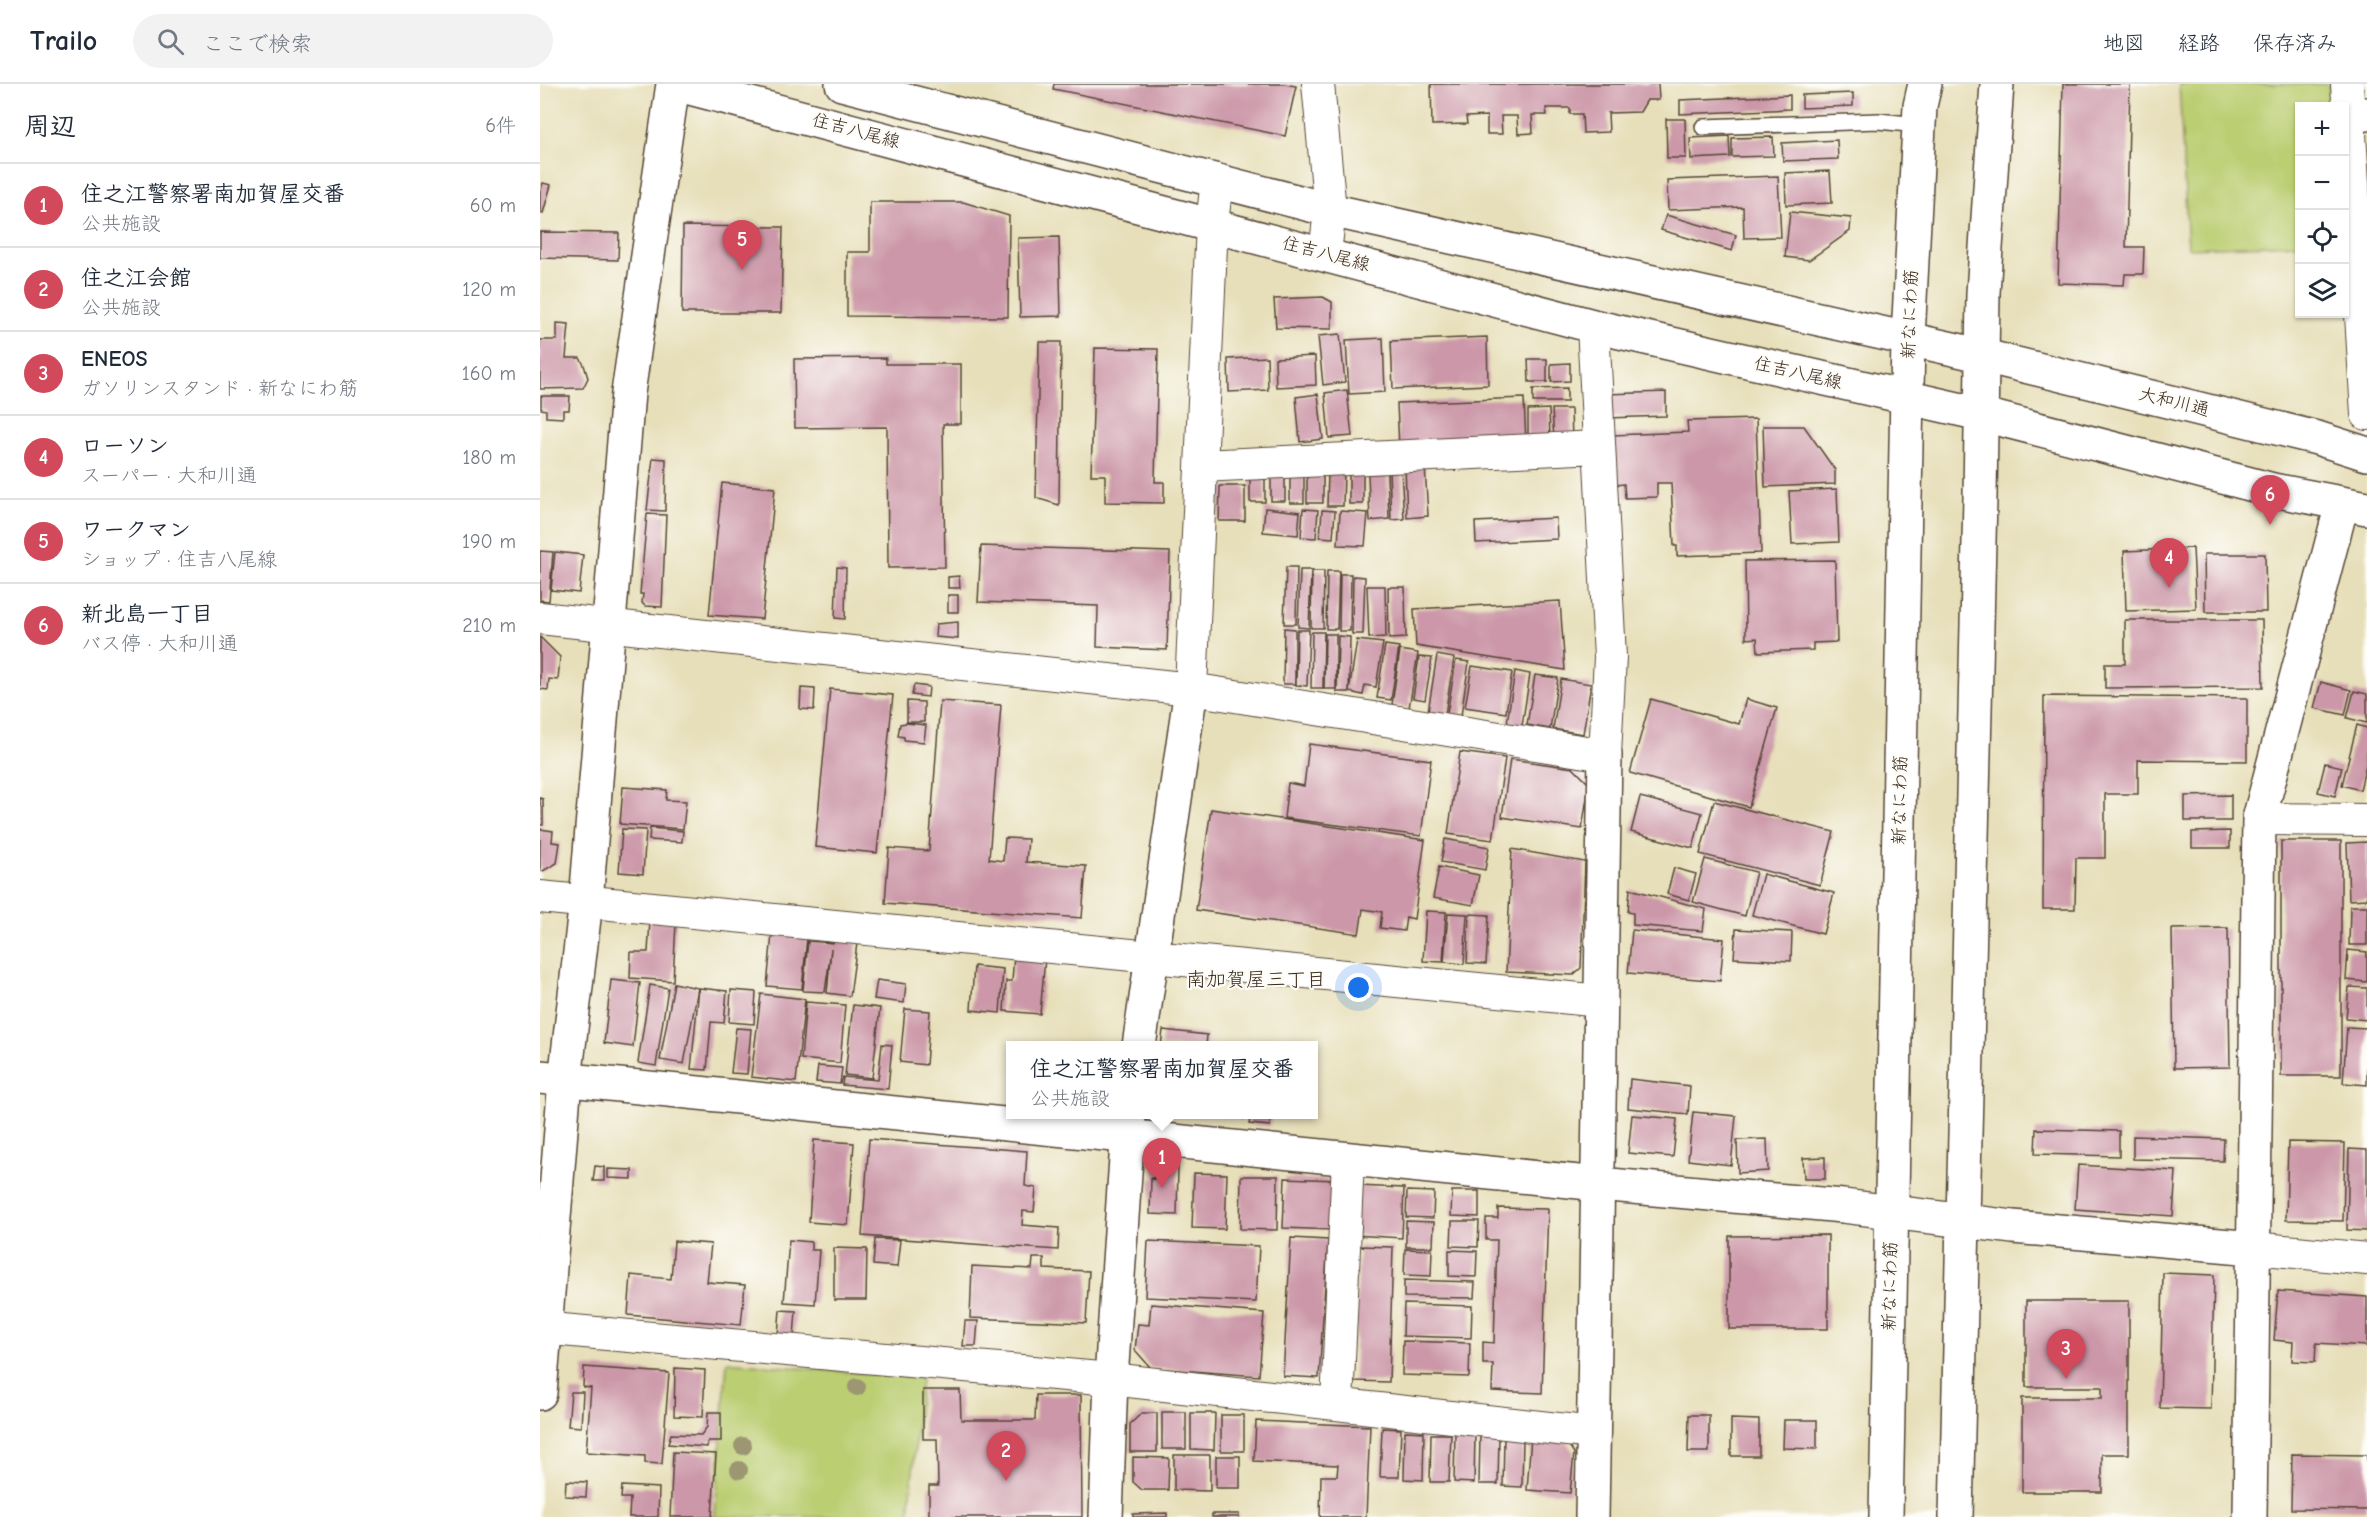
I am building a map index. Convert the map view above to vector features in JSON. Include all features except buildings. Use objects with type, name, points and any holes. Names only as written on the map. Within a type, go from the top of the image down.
[{"type":"street","name":"住吉八尾線","points":[[674,84],[1593,326],[1980,414]]},
{"type":"street","points":[[540,1393],[553,1079],[586,901],[607,625],[628,393],[674,84]]},
{"type":"street","points":[[842,84],[1330,210],[1980,355]]},
{"type":"street","points":[[1318,84],[1330,210],[1325,254]]},
{"type":"street","name":"新なにわ筋","points":[[1887,1517],[1908,338],[1919,125],[1925,84]]},
{"type":"street","points":[[1956,1517],[1980,355],[1997,84]]},
{"type":"street","points":[[2355,104],[2367,414]]},
{"type":"street","points":[[1140,1041],[1191,689],[1212,224],[1217,180]]},
{"type":"street","points":[[1592,1517],[1605,755],[1610,657],[1593,326]]},
{"type":"street","name":"大和川通","points":[[1980,355],[2318,438],[2365,443]]},
{"type":"street","points":[[1980,414],[2273,490],[2355,506],[2259,819],[2250,1517]]},
{"type":"street","points":[[1201,466],[1598,447]]},
{"type":"street","points":[[540,618],[1191,689],[1605,755]]},
{"type":"street","points":[[2259,819],[2367,820]]},
{"type":"street","points":[[540,897],[1601,1001]]},
{"type":"street","points":[[553,1079],[1006,1115]]},
{"type":"street","points":[[1053,1119],[1128,1125],[1348,1159],[1844,1206],[1961,1221],[2367,1259]]},
{"type":"street","points":[[1106,1517],[1111,1379],[1128,1125]]},
{"type":"street","points":[[1338,1404],[1348,1159]]},
{"type":"street","points":[[543,1328],[1111,1379],[1594,1433]]},
{"type":"lane","points":[[1703,127],[1878,121],[1919,125]]},
{"type":"green space","points":[[2179,84],[2329,84],[2330,102],[2295,102],[2295,244],[2188,248]]},
{"type":"green space","points":[[727,1362],[921,1378],[909,1517],[715,1517]]},
{"type":"place","name":"ワークマン","points":[[742,270]]},
{"type":"place","name":"新北島一丁目","points":[[2270,525]]},
{"type":"place","name":"ローソン","points":[[2169,588]]},
{"type":"place","name":"住之江警察署南加賀屋交番","points":[[1162,1188]]},
{"type":"place","name":"ENEOS","points":[[2066,1379]]},
{"type":"place","name":"住之江会館","points":[[1006,1481]]},
{"type":"district","name":"南加賀屋三丁目","points":[[1256,979]]}]
